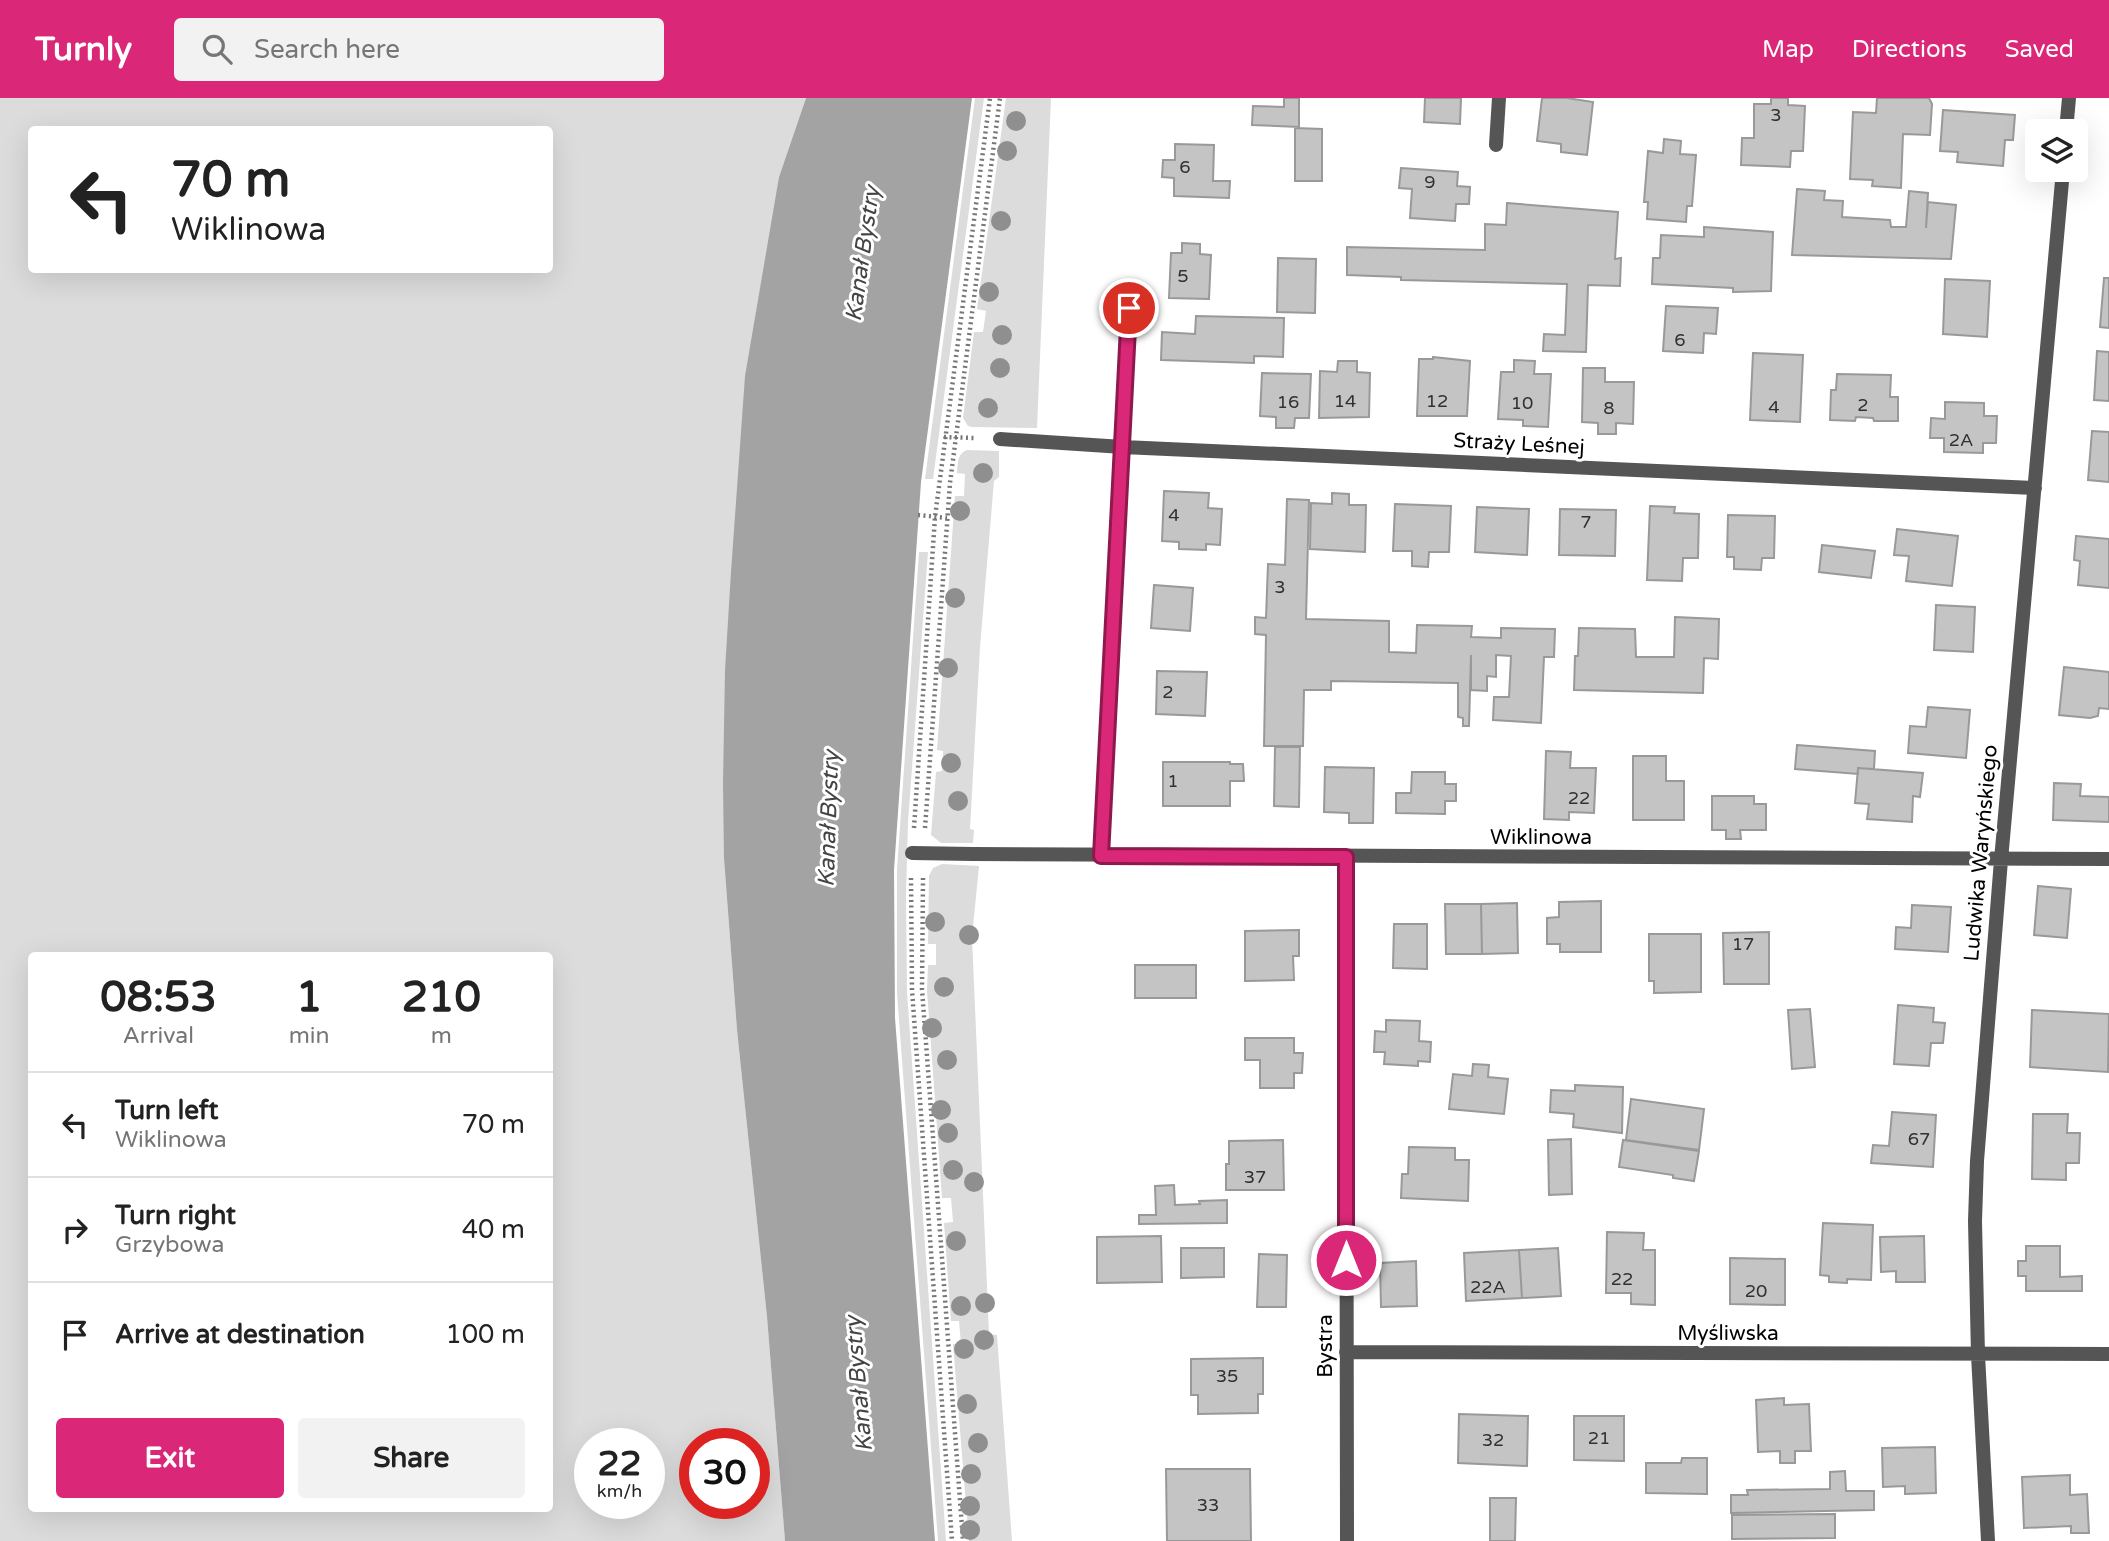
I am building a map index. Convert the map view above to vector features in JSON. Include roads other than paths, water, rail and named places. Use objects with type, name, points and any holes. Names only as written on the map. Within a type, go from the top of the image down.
[{"type":"street","points":[[1496,145],[1499,98]]},
{"type":"street","points":[[2067,119],[2069,98]]},
{"type":"street","name":"Ludwika Waryńskiego","points":[[1988,1541],[1978,1355],[1975,1221],[1977,1161],[2001,860],[2062,182]]},
{"type":"street","points":[[1101,856],[1129,308]]},
{"type":"street","name":"Straży Leśnej","points":[[1000,439],[1123,447],[2035,488]]},
{"type":"street","name":"Wiklinowa","points":[[918,853],[2109,859]]},
{"type":"street","name":"Bystra","points":[[1346,857],[1347,1541]]},
{"type":"street","name":"Myśliwska","points":[[1346,1352],[2109,1354]]},
{"type":"water","name":"Kanał Bystry","points":[[806,98],[972,98],[921,482],[894,870],[895,1018],[935,1541],[785,1541],[767,1317],[737,1030],[724,859],[723,783],[725,670],[745,376],[779,177]]}]
